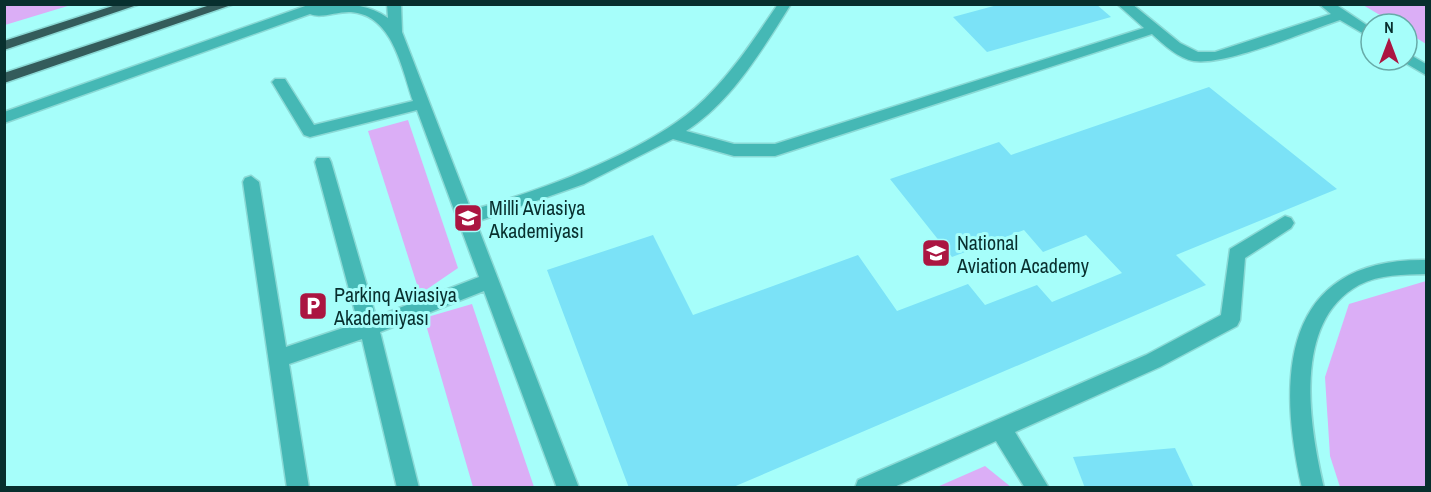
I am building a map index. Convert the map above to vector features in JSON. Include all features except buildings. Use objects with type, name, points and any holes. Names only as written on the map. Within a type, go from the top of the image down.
[{"type":"highway","points":[[4,46],[134,4]]},
{"type":"highway","points":[[4,78],[228,4]]},
{"type":"street","points":[[4,118],[296,17],[326,4]]},
{"type":"street","points":[[394,4],[395,32],[421,104],[468,218],[568,488]]},
{"type":"street","points":[[468,218],[514,206],[586,177],[672,133],[706,107],[745,63],[785,4]]},
{"type":"street","points":[[1123,4],[1174,46],[1195,57],[1216,57],[1341,15]]},
{"type":"street","points":[[1325,4],[1359,26]]},
{"type":"street","points":[[296,17],[321,11],[356,8],[378,15],[395,32]]},
{"type":"street","points":[[672,133],[734,150],[775,150],[1154,30]]},
{"type":"street","points":[[280,82],[310,131],[421,104]]},
{"type":"street","points":[[323,162],[369,328],[408,488]]},
{"type":"street","points":[[251,182],[298,488]]},
{"type":"street","points":[[866,488],[1153,361],[1230,320],[1236,254],[1285,223]]},
{"type":"street","points":[[1313,488],[1301,435],[1300,389],[1307,341],[1322,310],[1333,294],[1352,281],[1375,271],[1407,266],[1426,267]]},
{"type":"street","points":[[278,359],[369,328],[490,280]]},
{"type":"street","points":[[1000,428],[1038,488]]},
{"type":"shaded area","points":[[5,4],[71,4],[71,5],[5,25]]},
{"type":"shaded area","points":[[1363,5],[1426,5],[1426,44],[1419,40],[1419,12],[1375,12]]},
{"type":"shaded area","points":[[408,120],[458,268],[420,294],[368,131]]},
{"type":"shaded area","points":[[1426,281],[1426,487],[1340,487],[1330,456],[1325,377],[1349,304]]},
{"type":"shaded area","points":[[472,304],[534,487],[473,487],[424,318]]},
{"type":"shaded area","points":[[985,466],[1011,487],[937,487]]},
{"type":"place","name":"Milli Aviasiya Akademiyası","points":[[468,218]]},
{"type":"place","name":"National Aviation Academy","points":[[936,253]]},
{"type":"place","name":"Parkinq Aviasiya Akademiyası","points":[[313,306]]}]
